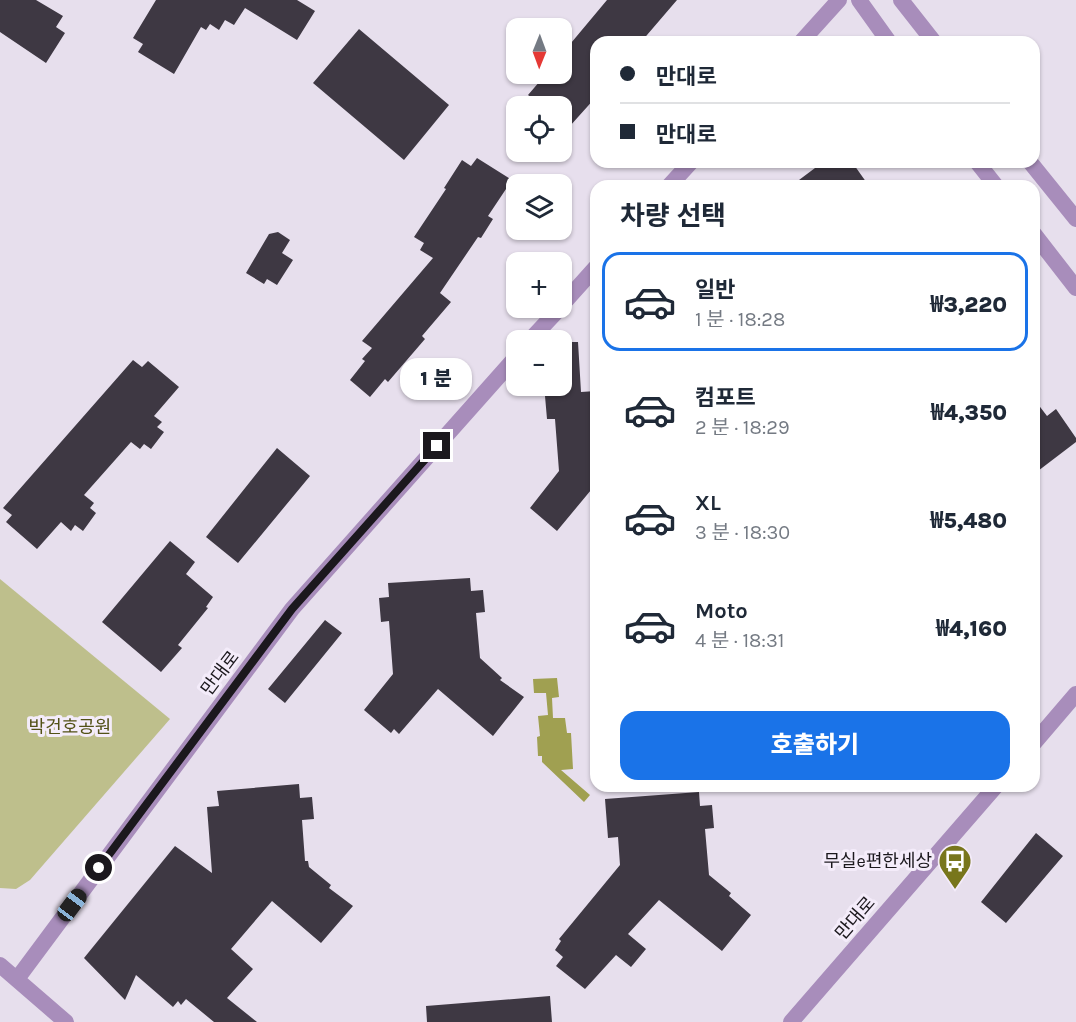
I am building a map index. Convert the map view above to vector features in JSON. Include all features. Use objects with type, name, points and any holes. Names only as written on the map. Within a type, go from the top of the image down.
[{"type":"street","points":[[806,36],[839,0]]},
{"type":"street","points":[[859,0],[885,36]]},
{"type":"street","points":[[901,0],[929,36]]},
{"type":"street","points":[[674,180],[686,168]]},
{"type":"street","points":[[982,168],[991,180]]},
{"type":"street","points":[[1035,168],[1076,219]]},
{"type":"street","points":[[1040,242],[1076,288]]},
{"type":"street","points":[[572,294],[590,274]]},
{"type":"street","points":[[539,330],[550,318]]},
{"type":"street","name":"만대로","points":[[17,979],[292,609],[506,368]]},
{"type":"street","points":[[1040,736],[1076,694]]},
{"type":"street","name":"만대로","points":[[791,1022],[991,792]]},
{"type":"street","points":[[0,965],[66,1022]]},
{"type":"green space","name":"박건호공원","points":[[0,579],[170,719],[30,880],[16,889],[0,888]]},
{"type":"shaded area","points":[[557,678],[559,697],[552,698],[553,718],[565,718],[567,733],[571,733],[573,769],[561,770],[590,795],[584,802],[542,762],[542,756],[538,756],[537,737],[540,736],[538,716],[548,715],[546,693],[534,693],[533,679]]},
{"type":"building","points":[[0,0],[36,0],[63,16],[56,27],[65,33],[46,63],[0,32]]},
{"type":"building","points":[[156,0],[297,0],[315,11],[297,40],[245,8],[234,25],[225,20],[219,30],[210,24],[206,30],[201,27],[174,74],[138,52],[143,44],[133,38]]},
{"type":"building","points":[[607,0],[677,0],[646,36],[590,36],[590,104],[572,124],[572,96],[528,95],[537,84],[572,84],[572,42]]},
{"type":"building","points":[[359,29],[449,105],[404,160],[313,83]]},
{"type":"building","points":[[477,158],[506,176],[506,189],[488,216],[493,219],[440,293],[451,302],[422,336],[425,339],[388,382],[385,379],[370,397],[350,380],[365,361],[362,359],[372,348],[362,341],[433,258],[420,250],[424,243],[414,237],[462,160],[471,166]]},
{"type":"building","points":[[815,168],[856,168],[865,180],[799,180]]},
{"type":"building","points":[[278,232],[290,240],[282,253],[293,260],[277,285],[267,279],[264,284],[246,273],[269,234]]},
{"type":"building","points":[[572,342],[578,342],[581,392],[590,391],[590,491],[557,531],[530,508],[559,471],[555,419],[547,419],[545,396],[572,396]]},
{"type":"building","points":[[133,360],[142,367],[148,361],[179,387],[154,416],[162,422],[157,427],[164,432],[151,449],[144,444],[140,449],[131,442],[84,495],[94,503],[90,508],[96,513],[83,531],[75,525],[71,531],[61,522],[37,549],[6,522],[12,515],[3,508]]},
{"type":"building","points":[[1040,407],[1047,416],[1056,409],[1076,438],[1076,442],[1040,469]]},
{"type":"building","points":[[277,448],[310,476],[238,563],[206,537]]},
{"type":"building","points":[[170,541],[195,562],[186,574],[213,597],[206,607],[208,608],[178,645],[182,648],[161,672],[102,622]]},
{"type":"building","points":[[470,578],[471,591],[483,590],[485,612],[476,613],[480,658],[502,678],[500,680],[524,697],[493,736],[438,689],[399,734],[394,729],[391,733],[364,710],[393,674],[389,621],[381,622],[379,598],[389,597],[388,583]]},
{"type":"building","points":[[325,620],[342,633],[285,703],[268,689]]},
{"type":"building","points":[[299,784],[300,798],[312,797],[314,819],[302,820],[305,861],[308,861],[309,867],[331,885],[329,888],[353,906],[321,943],[272,901],[231,949],[253,969],[227,998],[257,1022],[214,1022],[186,999],[181,1005],[178,1001],[173,1007],[136,975],[125,1000],[84,958],[175,846],[212,873],[207,807],[219,806],[217,791]]},
{"type":"building","points":[[699,792],[700,806],[712,805],[714,828],[705,829],[709,875],[731,893],[729,896],[751,915],[722,951],[659,900],[628,934],[646,949],[631,967],[616,955],[585,989],[556,966],[563,957],[555,950],[561,941],[559,939],[620,865],[618,837],[608,838],[605,799]]},
{"type":"building","points":[[1036,833],[1063,856],[1006,923],[981,902]]},
{"type":"building","points":[[550,996],[552,1022],[427,1022],[426,1006]]},
{"type":"place","name":"무실e편한세상","points":[[955,890]]},
{"type":"route","points":[[99,868],[292,609],[437,446]]}]
